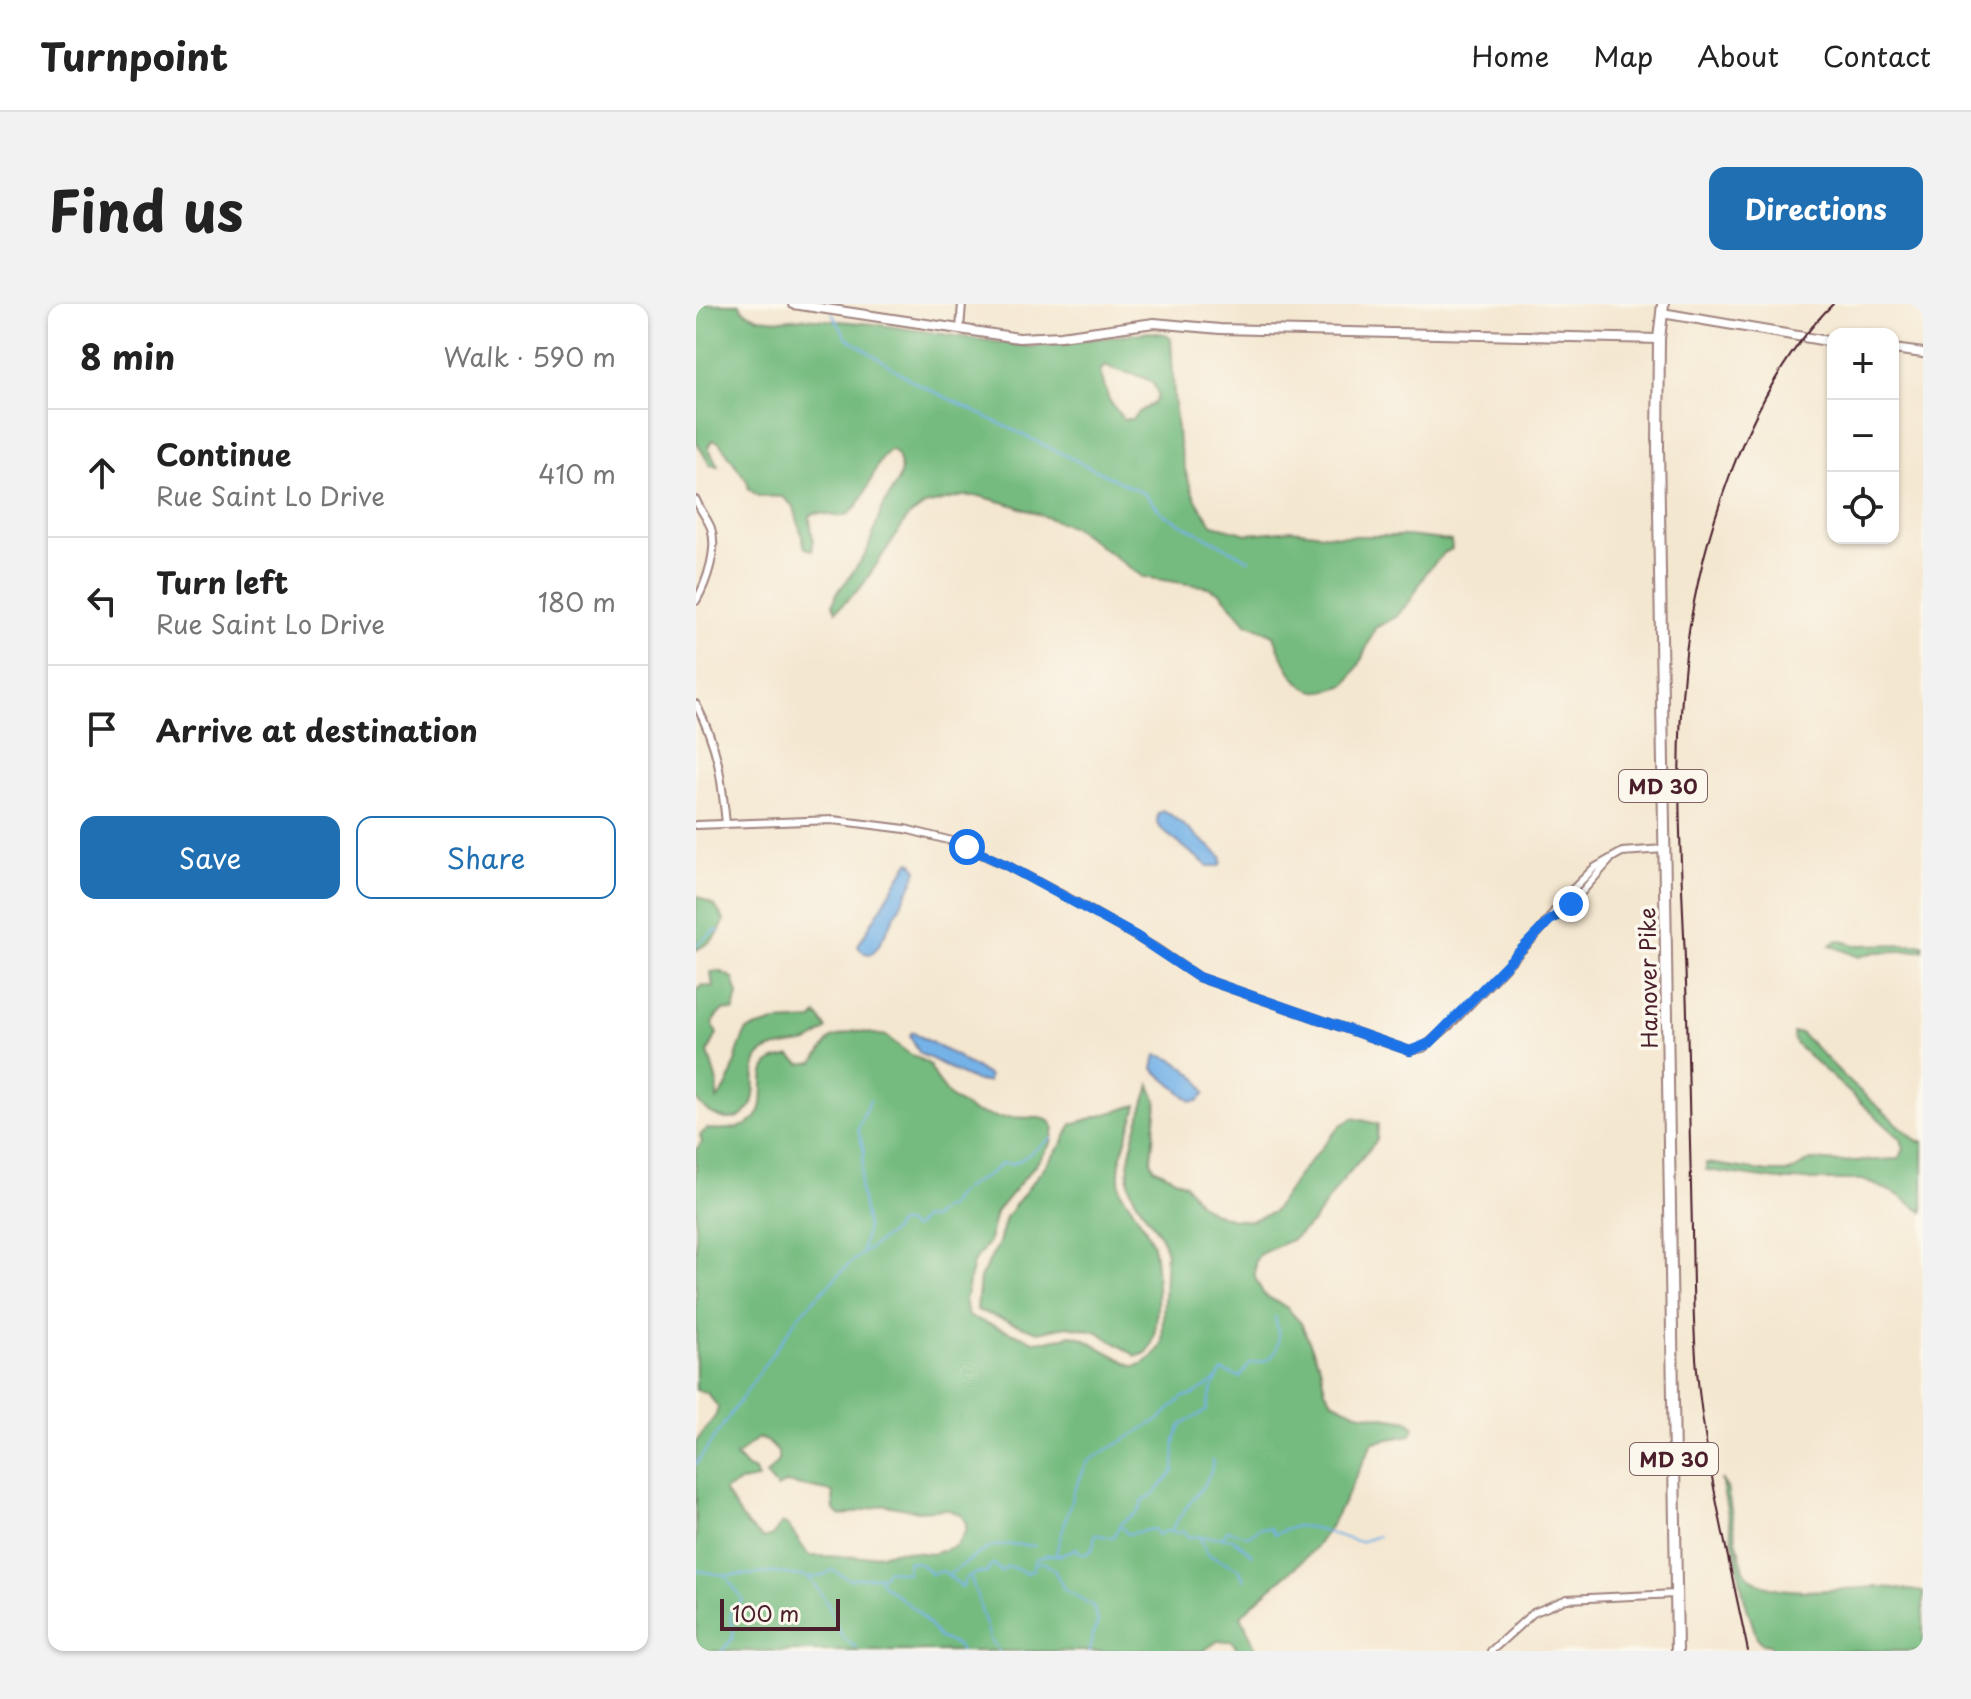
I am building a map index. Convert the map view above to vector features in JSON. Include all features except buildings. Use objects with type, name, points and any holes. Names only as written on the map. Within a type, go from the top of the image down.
[{"type":"highway","name":"Hanover Pike","points":[[1662,309],[1658,446],[1677,1651]]},
{"type":"street","points":[[793,304],[1038,338],[1154,323],[1220,329],[1659,339]]},
{"type":"street","points":[[960,329],[962,304]]},
{"type":"street","points":[[1662,309],[1827,341]]},
{"type":"street","points":[[1899,350],[1923,353]]},
{"type":"street","points":[[696,500],[712,530],[713,540],[706,577],[696,601]]},
{"type":"street","points":[[696,704],[709,729],[720,763],[726,824]]},
{"type":"street","points":[[696,825],[833,820],[905,829],[952,841],[1006,865],[1081,905],[1154,947],[1198,977],[1410,1051],[1423,1048],[1449,1026],[1551,919],[1594,868],[1622,852],[1664,849]]},
{"type":"street","points":[[1491,1651],[1533,1613],[1567,1599],[1676,1594]]},
{"type":"green space","points":[[696,304],[739,304],[744,311],[758,318],[874,324],[1032,347],[1149,332],[1165,334],[1171,339],[1176,417],[1186,475],[1195,497],[1213,525],[1248,534],[1292,530],[1339,536],[1407,536],[1451,541],[1452,549],[1427,571],[1410,601],[1396,617],[1375,628],[1360,663],[1346,685],[1324,691],[1312,690],[1290,671],[1274,635],[1246,623],[1221,593],[1208,587],[1143,577],[1075,528],[979,496],[963,496],[925,505],[908,517],[862,586],[836,611],[833,604],[836,595],[866,554],[881,511],[898,480],[901,470],[897,455],[891,449],[884,456],[861,500],[848,514],[810,515],[812,550],[805,548],[794,507],[783,497],[758,496],[749,489],[747,481],[719,442],[712,440],[708,447],[718,466],[710,465],[696,441]],"holes":[[[1105,365],[1146,378],[1156,388],[1158,397],[1155,401],[1132,419],[1123,419],[1109,400],[1100,372]]]},
{"type":"green space","points":[[696,895],[715,906],[724,920],[714,938],[696,950]]},
{"type":"green space","points":[[1838,940],[1855,945],[1923,944],[1923,950],[1876,952],[1859,957],[1830,945]]},
{"type":"green space","points":[[719,971],[733,978],[738,995],[734,1011],[723,1010],[715,1018],[713,1026],[717,1034],[708,1052],[717,1082],[717,1099],[728,1084],[747,1030],[775,1022],[813,1020],[817,1014],[827,1029],[810,1041],[763,1052],[756,1061],[752,1104],[742,1116],[728,1119],[706,1110],[696,1099],[696,992],[702,985],[713,987],[711,972]]},
{"type":"green space","points":[[855,1031],[886,1036],[929,1064],[951,1098],[974,1112],[1050,1121],[1054,1127],[1051,1143],[996,1212],[989,1241],[973,1263],[965,1300],[968,1316],[1034,1341],[1071,1335],[1080,1337],[1135,1367],[1152,1358],[1162,1343],[1166,1250],[1135,1198],[1129,1179],[1134,1138],[1150,1085],[1157,1103],[1151,1160],[1154,1168],[1185,1184],[1199,1203],[1210,1211],[1232,1219],[1250,1221],[1273,1212],[1300,1173],[1341,1125],[1353,1118],[1378,1124],[1377,1140],[1341,1182],[1313,1222],[1293,1239],[1260,1254],[1255,1261],[1255,1278],[1264,1295],[1286,1307],[1301,1323],[1320,1366],[1325,1390],[1332,1401],[1357,1413],[1409,1421],[1414,1427],[1411,1435],[1373,1442],[1323,1538],[1241,1616],[1257,1651],[1238,1651],[1232,1641],[1218,1641],[1203,1651],[696,1651],[696,1442],[716,1415],[718,1407],[707,1393],[696,1390],[696,1150],[702,1142],[700,1135],[707,1129],[733,1128],[749,1123],[758,1115],[765,1070],[771,1062],[790,1056],[801,1064],[814,1062],[831,1038]],"holes":[[[758,1438],[767,1441],[778,1452],[778,1461],[766,1475],[777,1488],[786,1483],[833,1492],[834,1510],[841,1516],[885,1505],[918,1511],[946,1509],[960,1514],[966,1523],[966,1531],[956,1546],[932,1554],[899,1551],[862,1557],[809,1556],[789,1527],[782,1523],[772,1536],[764,1539],[747,1525],[724,1491],[740,1482],[758,1479],[755,1471],[747,1468],[736,1456]]]},
{"type":"green space","points":[[1793,1033],[1801,1033],[1851,1083],[1918,1142],[1923,1142],[1923,1212],[1895,1193],[1863,1180],[1778,1180],[1706,1170],[1706,1163],[1790,1172],[1811,1160],[1899,1159],[1904,1149],[1901,1139],[1798,1046]]},
{"type":"green space","points":[[1137,1105],[1121,1159],[1119,1181],[1121,1192],[1145,1227],[1154,1249],[1157,1315],[1152,1344],[1147,1352],[1136,1356],[1096,1331],[1067,1326],[1038,1332],[977,1310],[980,1278],[999,1243],[1006,1217],[1062,1144],[1072,1124]]},
{"type":"green space","points":[[1721,1479],[1727,1488],[1746,1573],[1770,1587],[1787,1590],[1879,1587],[1923,1592],[1923,1651],[1773,1651],[1770,1645],[1762,1644],[1757,1638],[1744,1598]]},
{"type":"water","points":[[1163,811],[1221,856],[1219,866],[1208,866],[1162,830],[1157,822],[1158,813]]},
{"type":"water","points":[[909,862],[917,870],[913,882],[878,947],[871,954],[865,953],[858,947],[860,942]]},
{"type":"water","points":[[912,1032],[985,1073],[989,1076],[988,1082],[971,1079],[920,1054],[910,1036]]},
{"type":"water","points":[[1156,1055],[1186,1068],[1203,1087],[1205,1094],[1198,1101],[1191,1101],[1153,1069]]},
{"type":"waterway","points":[[832,313],[846,337],[914,382],[1145,494],[1163,514],[1249,560]]},
{"type":"waterway","points":[[696,945],[714,931],[719,931]]},
{"type":"waterway","points":[[862,1251],[867,1227],[860,1189],[864,1152],[858,1128],[870,1100]]},
{"type":"waterway","points":[[696,1464],[800,1314],[850,1263],[893,1231],[898,1223],[905,1223],[913,1229],[923,1218],[931,1219],[949,1207],[959,1193],[1002,1163],[1019,1161],[1052,1138]]},
{"type":"waterway","points":[[696,1570],[726,1575],[778,1573],[810,1577],[822,1576],[833,1570],[849,1579],[880,1576],[887,1570],[908,1573],[908,1562],[915,1562],[931,1574],[943,1571],[962,1587],[966,1578],[987,1573],[994,1564],[1001,1572],[1008,1566],[1027,1573],[1033,1570],[1034,1560],[1047,1555],[1062,1555],[1076,1548],[1081,1554],[1086,1554],[1093,1548],[1095,1534],[1112,1538],[1122,1522],[1139,1511],[1143,1501],[1155,1493],[1174,1471],[1175,1440],[1181,1425],[1206,1411],[1222,1371],[1240,1377],[1250,1363],[1264,1361],[1274,1353],[1278,1336],[1275,1317]]},
{"type":"waterway","points":[[1056,1553],[1074,1491],[1088,1461],[1160,1419],[1183,1397],[1192,1396],[1215,1381]]},
{"type":"waterway","points":[[1171,1531],[1204,1485],[1212,1459]]},
{"type":"waterway","points":[[1222,1538],[1227,1530],[1248,1536],[1260,1528],[1270,1528],[1275,1534],[1296,1526],[1360,1542],[1378,1536]]},
{"type":"waterway","points":[[1122,1527],[1127,1534],[1154,1529],[1158,1535],[1165,1531],[1179,1533],[1183,1530],[1188,1537],[1229,1538],[1253,1555]]},
{"type":"waterway","points":[[1200,1537],[1207,1554],[1239,1569],[1244,1580]]},
{"type":"waterway","points":[[948,1575],[991,1547],[1035,1546]]},
{"type":"waterway","points":[[1034,1564],[1043,1562],[1054,1570],[1064,1589],[1093,1606],[1098,1622],[1090,1651]]},
{"type":"waterway","points":[[722,1651],[732,1639],[731,1611],[743,1600],[726,1577]]},
{"type":"waterway","points":[[809,1578],[828,1605],[841,1635],[857,1647]]},
{"type":"waterway","points":[[879,1578],[882,1584],[917,1611],[940,1638],[957,1645],[961,1651]]},
{"type":"waterway","points":[[971,1578],[991,1641],[999,1651]]},
{"type":"railway","points":[[1748,1651],[1708,1456],[1696,1351],[1680,843],[1681,715],[1690,626],[1699,577],[1730,476],[1750,427],[1774,381],[1802,340],[1833,304]]},
{"type":"route","points":[[967,847],[1136,936],[1198,977],[1410,1051],[1423,1048],[1449,1026],[1551,919],[1571,904]]}]
